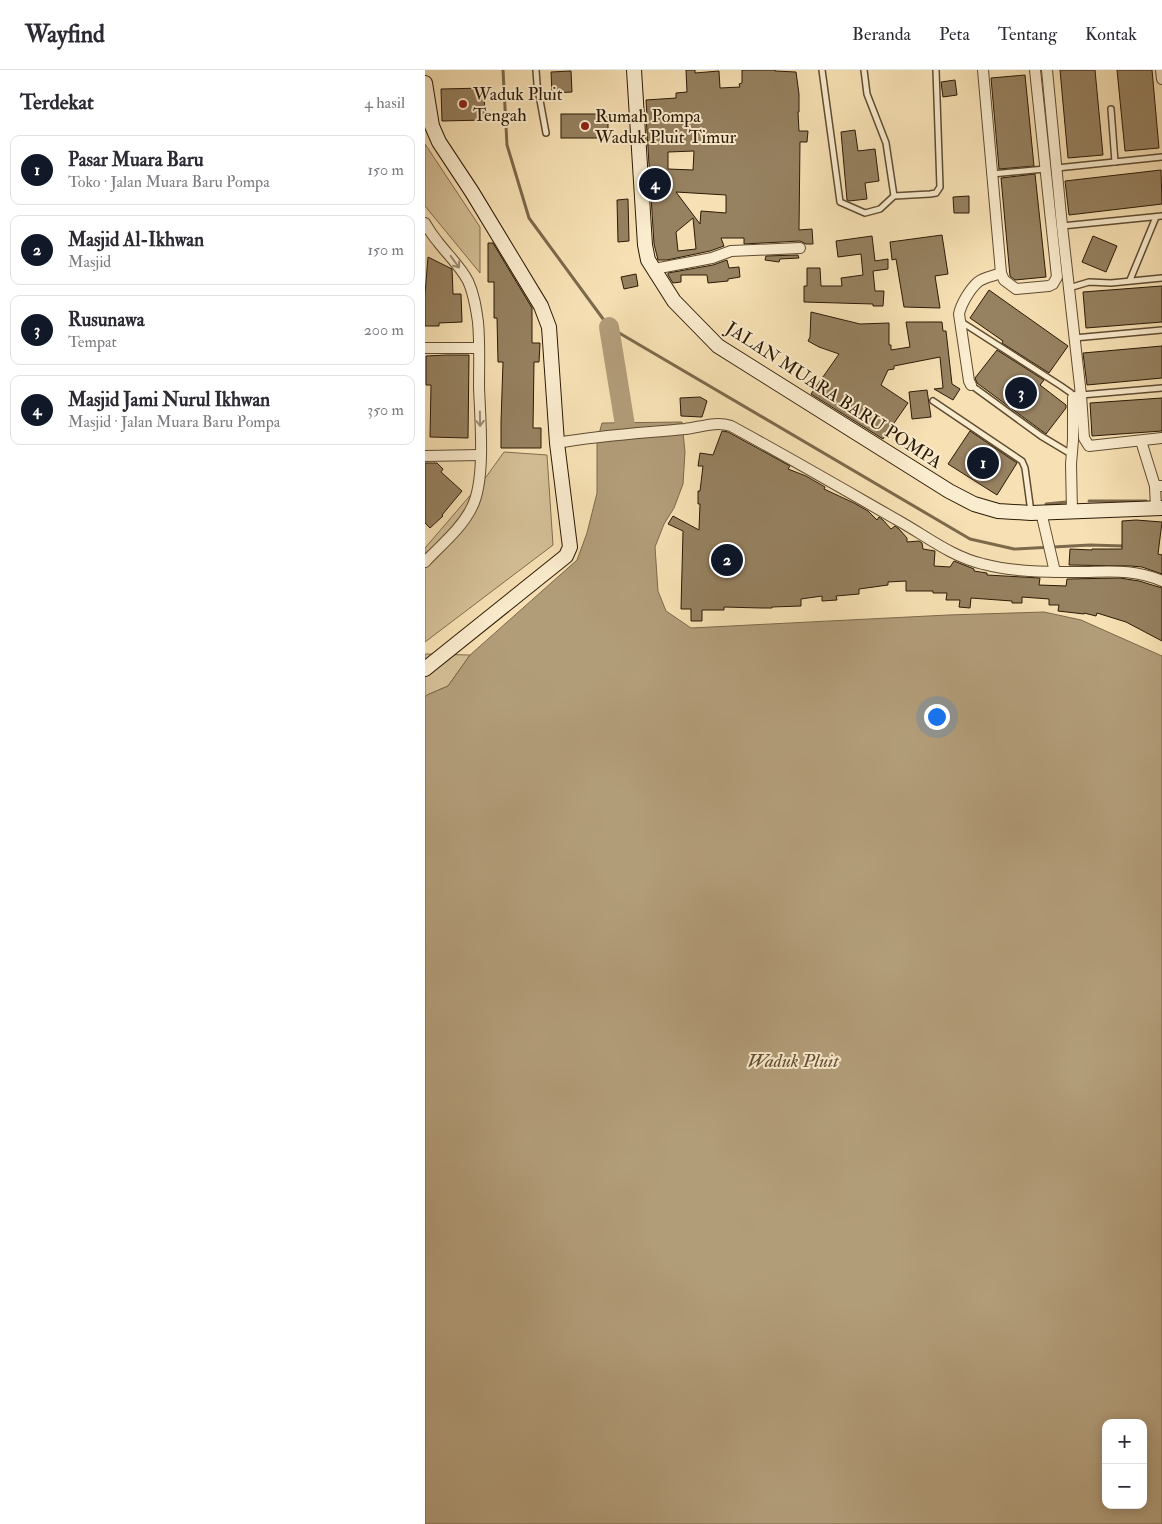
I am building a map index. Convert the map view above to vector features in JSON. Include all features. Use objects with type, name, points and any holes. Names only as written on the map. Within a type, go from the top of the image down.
[{"type":"street","name":"JALAN MUARA BARU POMPA","points":[[634,70],[645,244],[648,260],[674,301],[718,346],[949,491],[975,504],[997,511],[1036,512],[1157,506]]},
{"type":"street","points":[[983,70],[1001,273],[1004,280],[1016,290],[1049,286],[1055,281],[1057,273],[1035,70]]},
{"type":"street","points":[[1047,70],[1074,338],[1077,397],[1084,438],[1089,446],[1162,438]]},
{"type":"street","points":[[1161,70],[1162,79]]},
{"type":"street","points":[[425,83],[432,126],[439,142],[472,192],[546,317],[550,336],[557,443],[570,547],[566,556],[425,669]]},
{"type":"street","points":[[425,223],[438,242],[451,256],[468,282],[474,297],[479,348],[480,455],[479,479],[472,508],[425,562]]},
{"type":"street","points":[[654,270],[712,258],[731,251],[800,248]]},
{"type":"street","points":[[971,385],[959,320],[960,308],[979,281],[1001,273]]},
{"type":"street","points":[[425,348],[479,348]]},
{"type":"street","points":[[1072,511],[1071,454],[1077,397]]},
{"type":"street","points":[[557,443],[588,437],[687,428],[719,423],[731,426],[909,526],[959,557],[981,564],[1008,569],[1055,572],[1126,571],[1149,575],[1162,580]]},
{"type":"street","points":[[1141,441],[1158,486],[1157,506]]},
{"type":"street","points":[[425,456],[480,455]]},
{"type":"street","points":[[1036,512],[1044,528],[1055,572]]},
{"type":"lane","points":[[536,70],[546,133]]},
{"type":"lane","points":[[822,70],[840,202],[865,213],[879,209],[895,196],[936,193],[940,187],[936,70]]},
{"type":"lane","points":[[864,70],[867,94],[886,143],[895,196]]},
{"type":"lane","points":[[1111,109],[1115,162]]},
{"type":"lane","points":[[1057,168],[1162,157]]},
{"type":"lane","points":[[991,174],[1046,169]]},
{"type":"lane","points":[[1062,226],[1159,216]]},
{"type":"lane","points":[[1130,280],[1159,216]]},
{"type":"lane","points":[[1068,288],[1089,282],[1111,283],[1162,278]]},
{"type":"lane","points":[[959,320],[1077,397],[1162,388]]},
{"type":"lane","points":[[1074,338],[1162,330]]},
{"type":"lane","points":[[971,385],[1041,436],[1071,454]]},
{"type":"lane","points":[[933,401],[1022,461],[1036,512]]},
{"type":"shaded area","points":[[425,144],[480,227],[480,273],[425,206]]},
{"type":"shaded area","points":[[504,452],[547,455],[553,545],[425,642],[425,548],[486,477]]},
{"type":"shaded area","points":[[425,654],[470,655],[448,686],[425,697]]},
{"type":"water","name":"Waduk Pluit","points":[[682,422],[685,452],[683,484],[674,508],[664,524],[655,547],[658,591],[666,611],[691,628],[1044,612],[1081,620],[1162,656],[1162,1524],[425,1524],[425,697],[448,686],[470,655],[577,560],[587,533],[597,493],[597,441],[602,423]]},
{"type":"building","points":[[686,70],[695,70],[695,73],[719,71],[720,88],[740,87],[739,84],[742,83],[742,70],[796,72],[799,94],[799,131],[808,131],[807,142],[800,142],[799,230],[812,229],[813,244],[806,244],[800,241],[744,244],[744,238],[721,238],[724,246],[710,251],[667,260],[658,260],[654,244],[646,100],[676,98],[676,93],[687,92]],"holes":[[[694,151],[693,170],[668,169],[668,152]],[[676,192],[726,195],[726,213],[701,211],[700,224]],[[693,218],[696,249],[678,251],[676,232]]]},
{"type":"building","points":[[1060,70],[1095,70],[1103,155],[1068,158]]},
{"type":"building","points":[[1117,70],[1152,70],[1159,148],[1125,151]]},
{"type":"building","points":[[571,71],[572,92],[552,93],[551,72]]},
{"type":"building","points":[[1025,75],[1034,166],[999,169],[991,78]]},
{"type":"building","points":[[955,80],[957,95],[943,97],[941,82]]},
{"type":"building","name":"Waduk Pluit Tengah","points":[[484,88],[485,120],[442,121],[441,89]]},
{"type":"building","name":"Rumah Pompa Waduk Pluit Timur","points":[[561,114],[608,114],[608,138],[561,138]]},
{"type":"building","points":[[855,130],[858,151],[875,149],[879,181],[865,183],[867,199],[849,201],[847,200],[841,132]]},
{"type":"building","points":[[1161,170],[1162,204],[1069,215],[1065,181]]},
{"type":"building","points":[[1035,174],[1046,277],[1015,280],[1010,276],[1001,178]]},
{"type":"building","points":[[969,196],[969,213],[954,213],[953,197]]},
{"type":"building","points":[[628,199],[629,241],[618,242],[617,200]]},
{"type":"building","points":[[942,235],[948,274],[935,276],[940,308],[904,307],[896,259],[892,260],[890,242]]},
{"type":"building","points":[[872,236],[875,261],[888,259],[888,269],[873,271],[875,291],[884,291],[883,306],[804,302],[804,286],[807,286],[807,268],[820,268],[821,286],[842,286],[841,278],[863,275],[861,254],[838,257],[836,241]]},
{"type":"building","points":[[1093,236],[1117,246],[1106,272],[1082,262]]},
{"type":"building","points":[[488,243],[493,243],[532,308],[532,343],[540,343],[539,362],[534,362],[533,428],[541,428],[541,448],[501,448],[503,362],[498,362],[497,318],[494,318],[494,282],[488,282]]},
{"type":"building","points":[[798,255],[799,258],[780,259],[779,262],[765,260],[766,256]]},
{"type":"building","points":[[428,257],[452,269],[453,294],[461,294],[462,322],[439,323],[439,326],[425,326]]},
{"type":"building","points":[[727,260],[729,268],[739,267],[740,277],[728,279],[728,281],[708,283],[707,275],[681,275],[681,282],[673,283],[668,275],[668,273],[713,265]]},
{"type":"building","points":[[636,274],[638,286],[624,289],[621,277]]},
{"type":"building","points":[[1162,286],[1162,322],[1086,328],[1083,292]]},
{"type":"building","points":[[989,290],[1068,346],[1049,373],[1002,343],[1003,341],[970,318]]},
{"type":"building","points":[[811,312],[860,324],[889,323],[889,345],[891,345],[891,350],[910,347],[906,322],[942,322],[943,331],[946,331],[952,384],[960,389],[953,400],[934,389],[943,388],[940,357],[894,366],[894,369],[888,370],[881,385],[908,403],[883,439],[811,394],[839,354],[808,341],[810,337]]},
{"type":"building","points":[[1162,346],[1162,378],[1087,385],[1083,353]]},
{"type":"building","points":[[997,350],[1044,380],[1040,385],[1066,405],[1066,408],[1046,434],[977,383],[975,378]]},
{"type":"building","points":[[469,355],[468,438],[430,437],[431,385],[426,385],[426,356]]},
{"type":"building","points":[[927,390],[931,417],[912,419],[909,392]]},
{"type":"building","points":[[700,397],[707,401],[702,417],[681,416],[680,398]]},
{"type":"building","points":[[1162,398],[1162,431],[1092,436],[1090,403]]},
{"type":"building","points":[[722,431],[728,432],[790,466],[788,469],[806,476],[825,487],[824,489],[868,511],[877,520],[879,517],[891,529],[895,526],[907,538],[907,542],[919,541],[922,543],[923,549],[935,551],[934,566],[950,567],[954,561],[974,569],[974,571],[987,573],[987,575],[1040,578],[1039,585],[1066,586],[1067,579],[1120,578],[1162,588],[1162,641],[1126,622],[1097,613],[1096,616],[1058,611],[1059,605],[1049,605],[1049,599],[1022,597],[1022,603],[1012,603],[1012,601],[971,598],[970,608],[959,607],[960,600],[946,600],[947,593],[906,591],[906,581],[888,582],[888,585],[859,589],[859,594],[836,596],[837,600],[822,601],[822,596],[801,599],[801,606],[772,608],[724,607],[724,610],[702,610],[702,621],[691,621],[691,609],[681,609],[683,531],[668,524],[673,516],[699,530],[700,504],[698,504],[698,491],[700,491],[703,466],[698,466],[700,453],[713,455]]},
{"type":"building","points":[[970,431],[1017,463],[997,495],[948,464]]},
{"type":"building","points":[[425,463],[437,463],[443,469],[441,472],[462,491],[443,516],[430,528],[425,523]]},
{"type":"building","points":[[1122,521],[1162,522],[1158,554],[1162,555],[1162,574],[1142,567],[1069,565],[1070,549],[1122,549]]},
{"type":"waterway","points":[[503,70],[507,145],[529,218],[609,327],[970,539],[1014,549],[1090,545],[1124,546]]},
{"type":"waterway","points":[[609,327],[629,450]]},
{"type":"waterway","points":[[1089,501],[1146,501]]},
{"type":"waterway","points":[[1046,504],[1066,502]]},
{"type":"place","name":"Waduk Pluit Tengah","points":[[463,104]]},
{"type":"place","name":"Rumah Pompa Waduk Pluit Timur","points":[[585,126]]},
{"type":"place","name":"Masjid Jami Nurul Ikhwan","points":[[655,184]]},
{"type":"place","name":"Rusunawa","points":[[1021,393]]},
{"type":"place","name":"Pasar Muara Baru","points":[[983,463]]},
{"type":"place","name":"Masjid Al-Ikhwan","points":[[727,560]]}]
